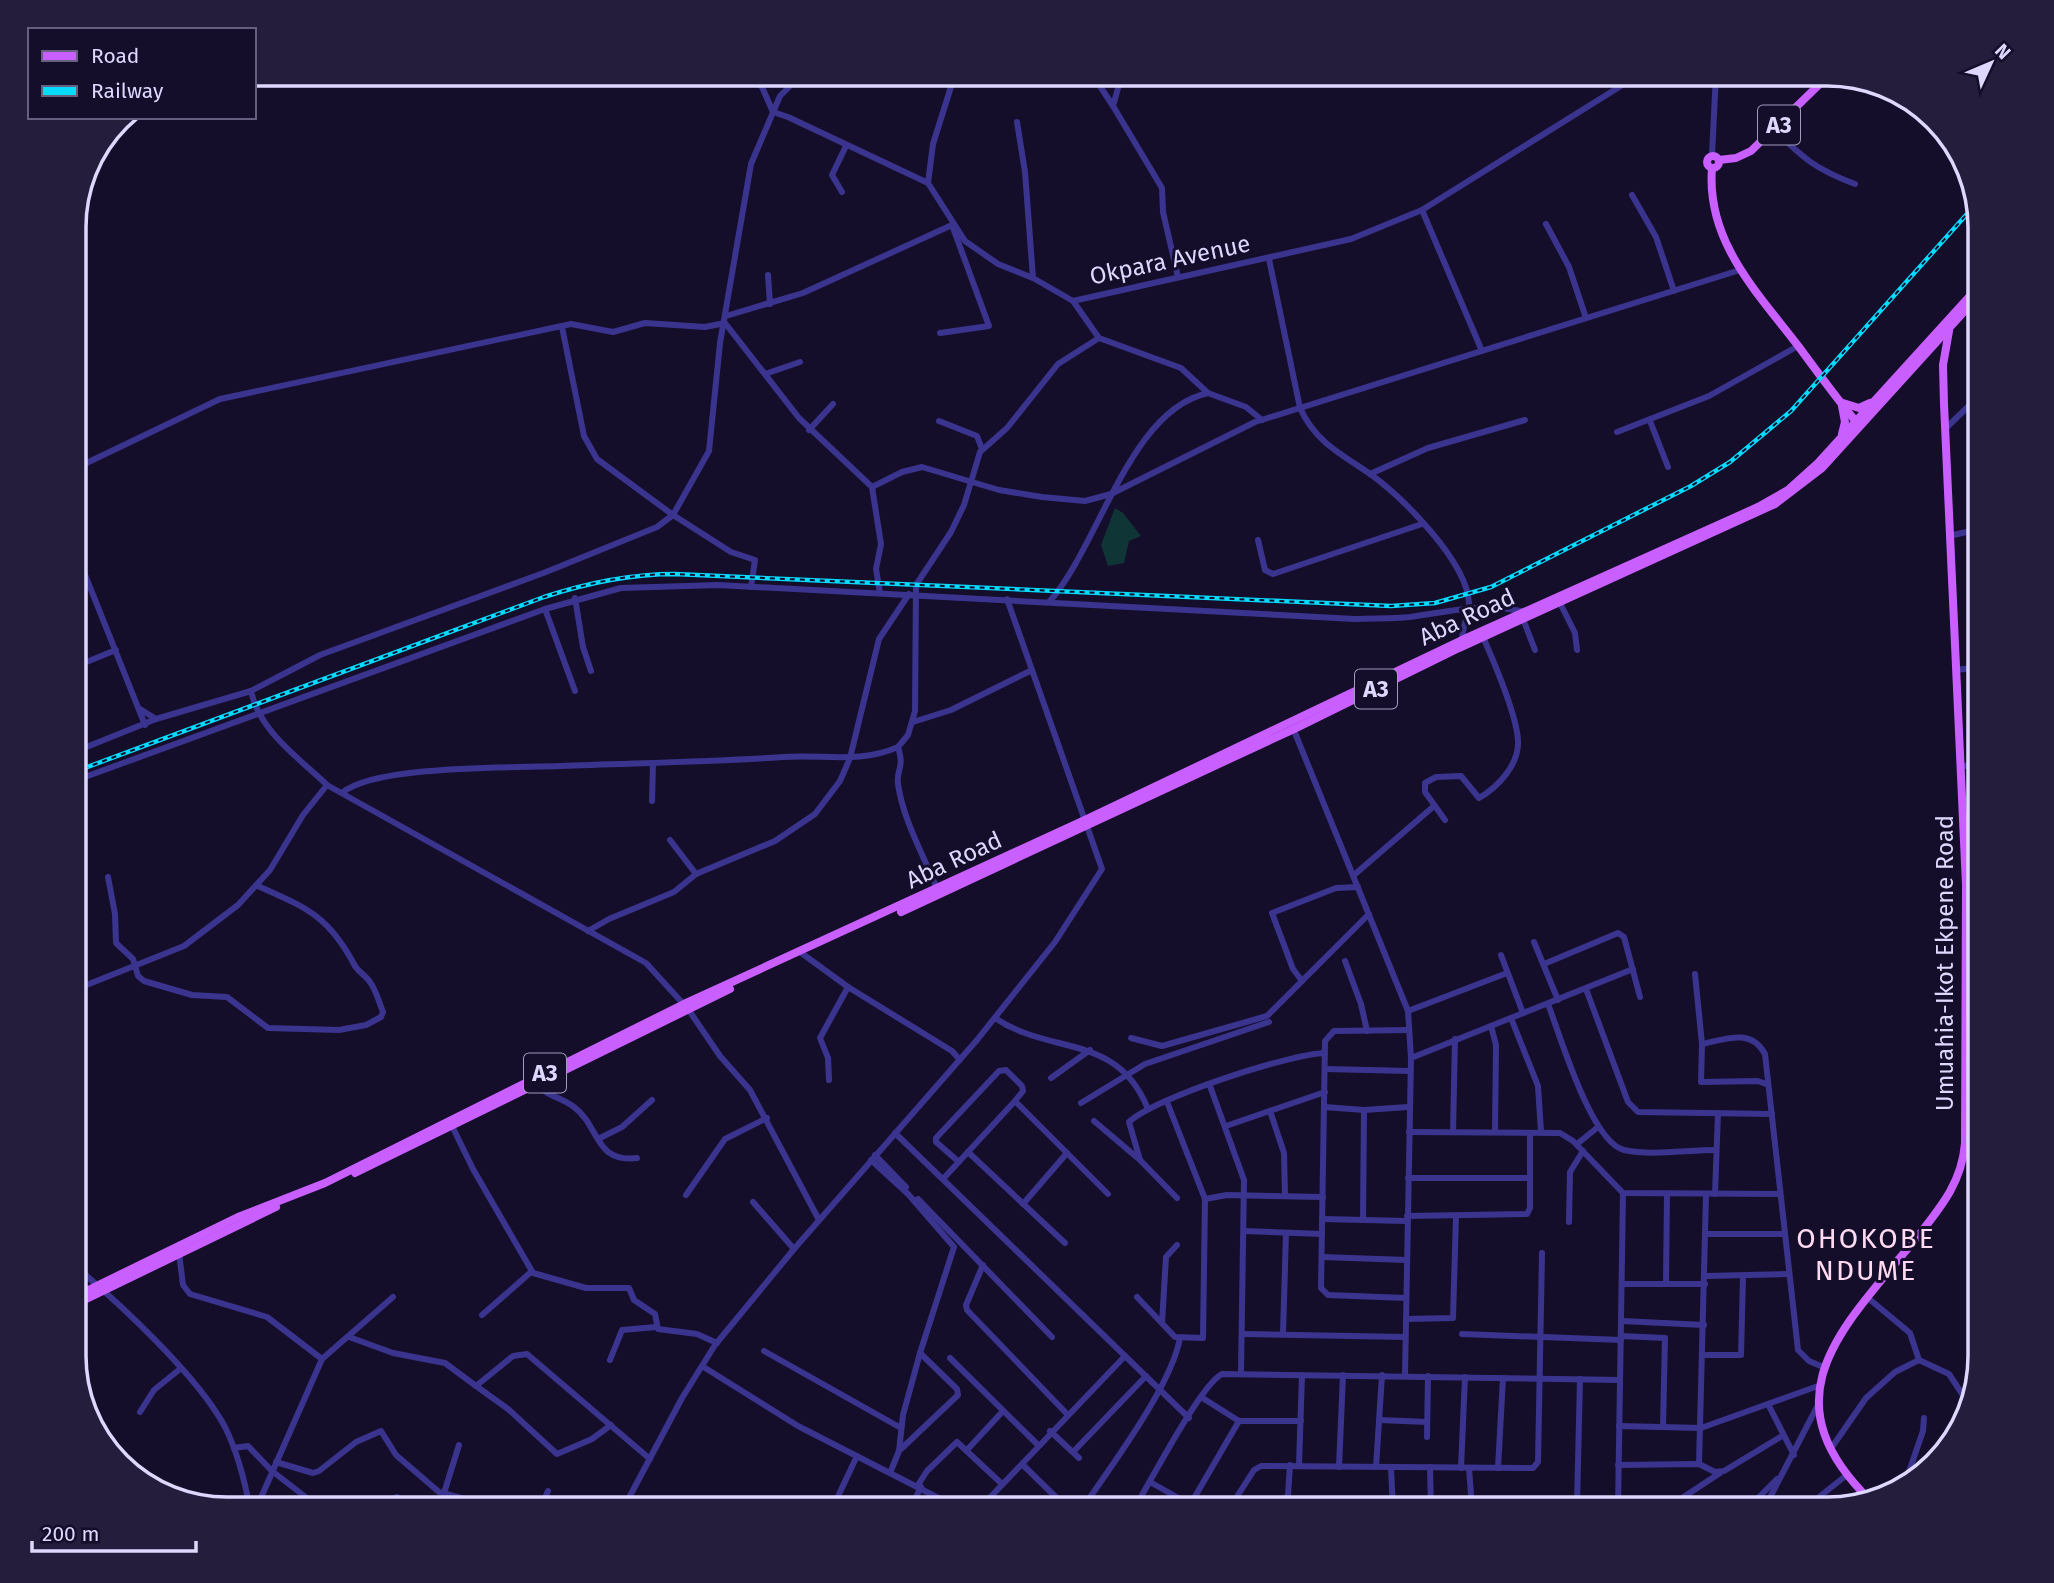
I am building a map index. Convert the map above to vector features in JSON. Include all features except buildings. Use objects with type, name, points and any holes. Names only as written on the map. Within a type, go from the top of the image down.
[{"type":"main road","name":"A3","points":[[1815,86],[1774,130],[1748,152],[1716,158],[1718,166],[1712,168],[1712,195],[1718,223],[1740,270],[1858,424]]},
{"type":"main road","name":"Aba Road","points":[[872,922],[1086,824],[1524,616],[1698,538],[1788,490],[1858,424],[1927,352],[1968,300]]},
{"type":"main road","name":"Aba Road","points":[[1292,726],[1462,640],[1560,603],[1791,495],[1822,468],[1878,397],[1968,307]]},
{"type":"main road","points":[[1943,365],[1952,325]]},
{"type":"main road","points":[[1935,340],[1946,347]]},
{"type":"main road","points":[[1935,340],[1943,365]]},
{"type":"main road","points":[[1927,352],[1934,351],[1940,356]]},
{"type":"main road","name":"Umuahia-Ikot Ekpene Road","points":[[1863,1492],[1848,1474],[1821,1423],[1818,1386],[1823,1367],[1837,1338],[1945,1203],[1960,1172],[1965,1143],[1966,885],[1943,365]]},
{"type":"main road","points":[[1840,401],[1858,408],[1878,397]]},
{"type":"main road","points":[[1838,441],[1845,422],[1840,401]]},
{"type":"main road","name":"Aba Road","points":[[872,922],[937,889],[1086,824]]},
{"type":"main road","name":"A3","points":[[86,1297],[238,1217],[308,1192],[686,1006],[872,922]]},
{"type":"main road","name":"A3","points":[[86,1293],[452,1126],[686,1006]]},
{"type":"street","points":[[761,86],[773,113]]},
{"type":"street","points":[[86,747],[156,719],[251,691],[320,654],[546,572],[657,527],[673,515],[709,451],[720,343],[751,164],[780,96],[790,86]]},
{"type":"street","points":[[773,113],[788,117],[928,183],[933,144],[951,86]]},
{"type":"street","points":[[1100,86],[1162,188],[1163,212],[1178,277]]},
{"type":"street","points":[[1113,106],[1119,86]]},
{"type":"street","name":"Okpara Avenue","points":[[928,183],[964,241],[998,264],[1033,278],[1073,301],[1351,239],[1422,210],[1621,86]]},
{"type":"street","points":[[1716,86],[1716,158]]},
{"type":"street","points":[[1017,122],[1025,172],[1033,278]]},
{"type":"street","points":[[1774,130],[1803,159],[1820,171],[1855,184]]},
{"type":"street","points":[[842,192],[832,175],[846,146]]},
{"type":"street","points":[[1632,195],[1656,237],[1674,291]]},
{"type":"street","points":[[1422,210],[1482,351]]},
{"type":"street","points":[[1546,224],[1569,267],[1586,318]]},
{"type":"street","points":[[86,463],[220,399],[571,324],[613,332],[645,323],[705,327],[803,293],[952,225],[989,326],[940,333]]},
{"type":"street","points":[[1269,259],[1300,408],[1321,441],[1370,474],[1422,524],[1461,572],[1469,606],[1462,626],[1462,640]]},
{"type":"street","points":[[872,487],[902,472],[922,467],[972,482],[1042,497],[1085,501],[1111,494],[1262,420],[1740,270]]},
{"type":"street","points":[[768,275],[770,304]]},
{"type":"street","points":[[1073,301],[1099,338],[1181,368],[1208,393],[1246,407],[1262,420]]},
{"type":"street","points":[[726,320],[809,430],[843,457],[872,487],[881,544],[876,569],[880,593]]},
{"type":"street","points":[[562,327],[584,436],[597,459],[673,515],[731,552],[755,560],[751,587]]},
{"type":"street","points":[[588,931],[609,919],[674,892],[696,874],[775,841],[815,814],[840,781],[850,758],[879,639],[912,594],[920,576],[951,532],[972,482],[982,449],[1007,428],[1058,364],[1099,338]]},
{"type":"street","points":[[1617,432],[1709,396],[1798,346]]},
{"type":"street","points":[[765,374],[800,362]]},
{"type":"street","points":[[1049,602],[1073,573],[1111,494],[1164,418],[1183,400],[1208,393]]},
{"type":"street","points":[[809,430],[832,404]]},
{"type":"street","points":[[1945,429],[1968,407]]},
{"type":"street","points":[[1370,474],[1427,448],[1525,420]]},
{"type":"street","points":[[939,421],[977,436],[982,449]]},
{"type":"street","points":[[1650,421],[1668,467]]},
{"type":"street","points":[[1258,540],[1265,570],[1273,575],[1422,524]]},
{"type":"street","points":[[1949,536],[1968,532]]},
{"type":"street","points":[[86,576],[145,725]]},
{"type":"street","points":[[86,777],[575,598],[621,588],[751,587],[1355,619],[1411,617],[1469,606],[1501,607],[1524,616],[1535,650]]},
{"type":"street","points":[[342,793],[356,783],[415,774],[653,762],[878,756],[898,747],[914,722],[912,594]]},
{"type":"street","points":[[575,598],[583,647],[591,671]]},
{"type":"street","points":[[630,1497],[717,1343],[794,1249],[1005,1006],[1055,942],[1102,870],[1007,599]]},
{"type":"street","points":[[1560,603],[1575,633],[1577,650]]},
{"type":"street","points":[[545,609],[575,691]]},
{"type":"street","points":[[1445,820],[1424,787],[1428,780],[1453,774],[1461,776],[1479,798],[1501,781],[1517,750],[1518,740],[1505,690],[1483,637]]},
{"type":"street","points":[[86,662],[116,649]]},
{"type":"street","points":[[1956,670],[1968,668]]},
{"type":"street","points":[[914,722],[951,710],[1032,670]]},
{"type":"street","points":[[251,691],[258,714],[299,760],[327,785],[646,964],[686,1006],[720,1056],[750,1090],[819,1220]]},
{"type":"street","points":[[140,709],[156,719]]},
{"type":"street","points":[[1292,726],[1408,1012],[1411,1058],[1405,1375]]},
{"type":"street","points":[[898,747],[903,764],[898,785],[937,889]]},
{"type":"street","points":[[652,802],[653,762]]},
{"type":"street","points":[[1962,767],[1968,765]]},
{"type":"street","points":[[86,985],[192,941],[258,886],[290,840],[303,815],[327,785]]},
{"type":"street","points":[[1354,875],[1434,806]]},
{"type":"street","points":[[670,840],[696,874]]},
{"type":"street","points":[[108,877],[116,943],[133,959],[134,967],[141,978],[161,987],[192,995],[227,997],[268,1028],[339,1030],[366,1025],[381,1017],[383,1012],[370,982],[357,968],[353,957],[327,922],[303,906],[258,886]]},
{"type":"street","points":[[1302,981],[1293,969],[1272,914],[1336,888],[1358,887]]},
{"type":"street","points":[[1131,1038],[1161,1046],[1267,1016],[1369,914]]},
{"type":"street","points":[[1544,964],[1618,933],[1623,936],[1640,998]]},
{"type":"street","points":[[1534,942],[1558,1000]]},
{"type":"street","points":[[802,953],[848,986],[952,1051],[960,1060]]},
{"type":"street","points":[[1501,955],[1523,1013]]},
{"type":"street","points":[[1345,961],[1367,1031]]},
{"type":"street","points":[[1411,1058],[1633,969]]},
{"type":"street","points":[[1408,1012],[1507,973]]},
{"type":"street","points":[[1695,974],[1702,1044],[1701,1082],[1758,1081],[1766,1084]]},
{"type":"street","points":[[829,1080],[828,1058],[820,1038],[848,986]]},
{"type":"street","points":[[1586,989],[1633,1108],[1643,1113],[1772,1114]]},
{"type":"street","points":[[1548,1004],[1598,1127],[1611,1144],[1622,1150],[1716,1150]]},
{"type":"street","points":[[996,1017],[1016,1030],[1090,1050],[1129,1074],[1148,1109]]},
{"type":"street","points":[[1511,1018],[1538,1086],[1541,1132]]},
{"type":"street","points":[[1081,1103],[1163,1057],[1269,1022]]},
{"type":"street","points":[[1491,1026],[1496,1045],[1495,1132]]},
{"type":"street","points":[[1406,1298],[1324,1294],[1321,1288],[1325,1041],[1331,1032],[1409,1030]]},
{"type":"street","points":[[1702,1044],[1744,1036],[1756,1042],[1765,1054],[1766,1084],[1770,1090],[1798,1350],[1810,1361],[1823,1367]]},
{"type":"street","points":[[1453,1132],[1455,1039]]},
{"type":"street","points":[[1051,1078],[1090,1050]]},
{"type":"street","points":[[1140,1160],[1128,1126],[1134,1118],[1148,1109],[1294,1057],[1325,1053]]},
{"type":"street","points":[[943,1179],[1023,1091],[1022,1086],[1006,1070],[1001,1069],[936,1138],[936,1142],[958,1162]]},
{"type":"street","points":[[1325,1069],[1410,1071]]},
{"type":"street","points":[[537,1084],[547,1095],[575,1107],[614,1157],[637,1158]]},
{"type":"street","points":[[1210,1086],[1244,1180],[1241,1372]]},
{"type":"street","points":[[1226,1126],[1325,1092]]},
{"type":"street","points":[[598,1139],[622,1127],[652,1100]]},
{"type":"street","points":[[1014,1101],[1108,1194]]},
{"type":"street","points":[[1137,1297],[1180,1338],[1203,1338],[1205,1199],[1167,1102]]},
{"type":"street","points":[[1325,1107],[1364,1110],[1408,1107]]},
{"type":"street","points":[[1363,1220],[1364,1110]]},
{"type":"street","points":[[1270,1111],[1284,1153],[1285,1196]]},
{"type":"street","points":[[1715,1194],[1718,1113]]},
{"type":"street","points":[[686,1195],[725,1139],[767,1118]]},
{"type":"street","points":[[1094,1121],[1140,1160],[1177,1198]]},
{"type":"street","points":[[452,1126],[472,1169],[531,1272],[586,1288],[629,1288],[634,1300],[655,1314],[656,1327]]},
{"type":"street","points":[[1577,1144],[1598,1127]]},
{"type":"street","points":[[1409,1132],[1560,1133],[1577,1144],[1623,1193],[1618,1497]]},
{"type":"street","points":[[895,1133],[1189,1418]]},
{"type":"street","points":[[1322,1219],[1527,1214],[1531,1208],[1531,1133]]},
{"type":"street","points":[[1569,1222],[1570,1172],[1583,1151]]},
{"type":"street","points":[[968,1152],[1065,1243]]},
{"type":"street","points":[[1023,1204],[1067,1153]]},
{"type":"street","points":[[873,1158],[983,1265],[1052,1337]]},
{"type":"street","points":[[873,1158],[954,1247],[920,1353],[901,1428],[899,1451],[890,1473]]},
{"type":"street","points":[[1408,1178],[1530,1178]]},
{"type":"street","points":[[1623,1193],[1780,1194]]},
{"type":"street","points":[[1666,1284],[1667,1194]]},
{"type":"street","points":[[1205,1199],[1245,1195],[1323,1196]]},
{"type":"street","points":[[1699,1464],[1706,1276],[1706,1195]]},
{"type":"street","points":[[753,1202],[794,1249]]},
{"type":"street","points":[[1406,1320],[1453,1318],[1455,1216]]},
{"type":"street","points":[[1244,1231],[1322,1234]]},
{"type":"street","points":[[1283,1334],[1286,1233]]},
{"type":"street","points":[[1706,1234],[1784,1234]]},
{"type":"street","points":[[1162,1323],[1166,1257],[1177,1245]]},
{"type":"street","points":[[178,1252],[183,1285],[190,1294],[267,1317],[322,1359]]},
{"type":"street","points":[[1237,1497],[1257,1467],[1299,1465],[1533,1468],[1538,1462],[1542,1253]]},
{"type":"street","points":[[1322,1257],[1407,1259]]},
{"type":"street","points":[[983,1265],[966,1305],[967,1310],[1067,1414]]},
{"type":"street","points":[[482,1315],[531,1272]]},
{"type":"street","points":[[86,1275],[180,1369],[213,1408],[234,1448],[247,1497]]},
{"type":"street","points":[[1706,1276],[1789,1275]]},
{"type":"street","points":[[1703,1355],[1741,1355],[1743,1277]]},
{"type":"street","points":[[1622,1283],[1705,1284]]},
{"type":"street","points":[[261,1497],[322,1359],[393,1297]]},
{"type":"street","points":[[1868,1298],[1910,1333],[1919,1360],[1949,1374],[1963,1395]]},
{"type":"street","points":[[1622,1321],[1704,1325]]},
{"type":"street","points":[[610,1360],[622,1330],[656,1327],[697,1334],[717,1343]]},
{"type":"street","points":[[1243,1334],[1405,1337]]},
{"type":"street","points":[[1462,1334],[1541,1338],[1665,1338],[1663,1427]]},
{"type":"street","points":[[349,1337],[393,1353],[445,1363],[508,1409],[557,1454],[592,1439],[611,1425]]},
{"type":"street","points":[[1090,1497],[1159,1389],[1177,1357],[1180,1338]]},
{"type":"street","points":[[764,1352],[901,1428]]},
{"type":"street","points":[[920,1353],[957,1389]]},
{"type":"street","points":[[476,1386],[513,1356],[527,1354],[650,1460]]},
{"type":"street","points":[[991,1497],[1050,1431],[1125,1356]]},
{"type":"street","points":[[950,1358],[1038,1445]]},
{"type":"street","points":[[1832,1447],[1866,1398],[1895,1372],[1919,1360]]},
{"type":"street","points":[[702,1366],[757,1404],[938,1497]]},
{"type":"street","points":[[140,1412],[154,1390],[180,1369]]},
{"type":"street","points":[[1141,1497],[1201,1397],[1218,1375],[1241,1372],[1620,1380]]},
{"type":"street","points":[[1299,1465],[1303,1375]]},
{"type":"street","points":[[1339,1467],[1342,1375]]},
{"type":"street","points":[[1376,1468],[1382,1375]]},
{"type":"street","points":[[1073,1452],[1146,1376]]},
{"type":"street","points":[[1427,1437],[1428,1376]]},
{"type":"street","points":[[899,1451],[956,1399],[957,1389],[969,1377]]},
{"type":"street","points":[[1465,1377],[1465,1468],[1470,1497]]},
{"type":"street","points":[[1499,1468],[1503,1378]]},
{"type":"street","points":[[1577,1497],[1580,1379]]},
{"type":"street","points":[[1619,1426],[1700,1427],[1818,1386]]},
{"type":"street","points":[[1201,1397],[1239,1421],[1301,1421]]},
{"type":"street","points":[[1768,1404],[1794,1455]]},
{"type":"street","points":[[1770,1497],[1818,1405]]},
{"type":"street","points":[[967,1450],[1003,1411]]},
{"type":"street","points":[[1909,1470],[1923,1431],[1924,1418]]},
{"type":"street","points":[[1380,1420],[1427,1422]]},
{"type":"street","points":[[1194,1497],[1239,1421]]},
{"type":"street","points":[[1806,1427],[1821,1423]]},
{"type":"street","points":[[276,1462],[303,1471],[319,1471],[356,1442],[381,1431],[403,1462],[444,1493],[457,1497]]},
{"type":"street","points":[[1050,1431],[1079,1458]]},
{"type":"street","points":[[1684,1497],[1782,1436]]},
{"type":"street","points":[[914,1497],[919,1486],[951,1444],[959,1442],[1002,1485]]},
{"type":"street","points":[[444,1493],[459,1445]]},
{"type":"street","points":[[234,1448],[248,1446],[272,1471],[305,1497]]},
{"type":"street","points":[[838,1497],[857,1457]]},
{"type":"street","points":[[1022,1464],[1055,1497]]},
{"type":"street","points":[[1618,1465],[1699,1464],[1715,1472],[1724,1471]]},
{"type":"street","points":[[1287,1497],[1290,1465]]},
{"type":"street","points":[[1391,1468],[1392,1497]]},
{"type":"street","points":[[1430,1468],[1431,1497]]},
{"type":"street","points":[[1759,1497],[1782,1474]]},
{"type":"street","points":[[1820,1497],[1848,1474]]},
{"type":"street","points":[[1150,1482],[1175,1497]]},
{"type":"street","points":[[546,1497],[548,1491]]},
{"type":"green space","points":[[1115,508],[1123,513],[1141,536],[1129,541],[1124,563],[1108,566],[1101,545]]},
{"type":"railway","points":[[86,768],[544,597],[625,578],[675,574],[1391,606],[1435,603],[1491,587],[1691,486],[1730,462],[1791,411],[1967,214]]},
{"type":"district","name":"OHOKOBE NDUME","points":[[1866,1254]]}]
